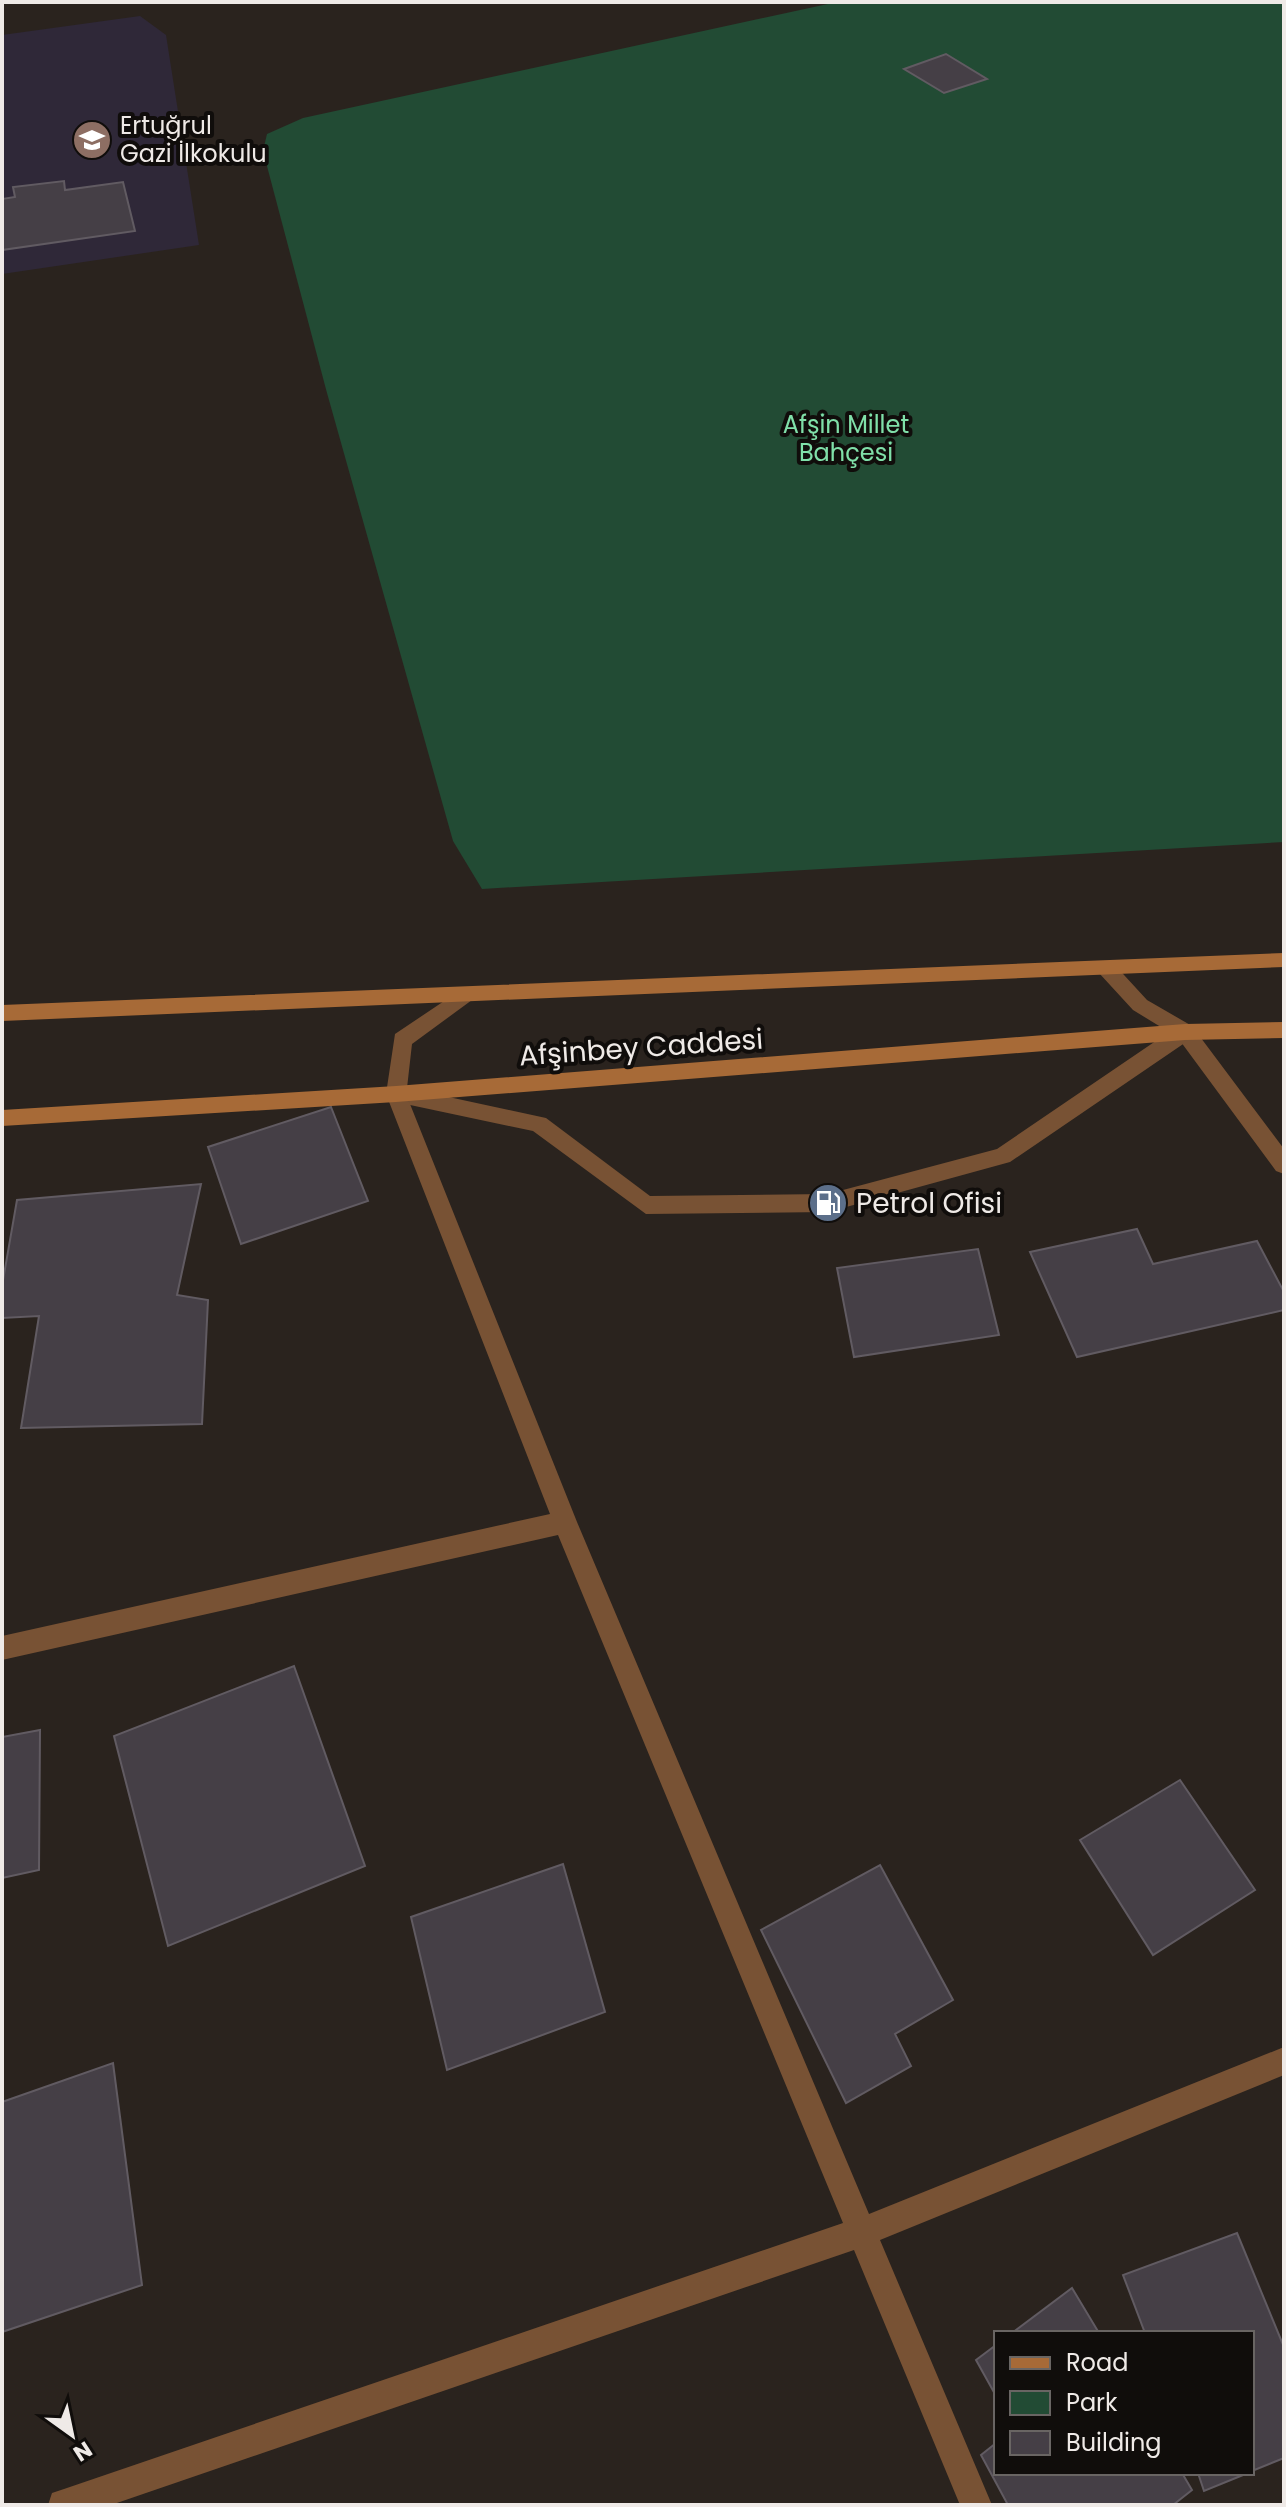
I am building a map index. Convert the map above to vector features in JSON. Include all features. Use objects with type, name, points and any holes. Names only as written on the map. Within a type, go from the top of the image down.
[{"type":"main road","name":"Afşinbey Caddesi","points":[[2,1013],[1284,960]]},
{"type":"main road","name":"Afşinbey Caddesi","points":[[2,1118],[396,1094],[1185,1032],[1284,1030]]},
{"type":"street","points":[[1106,968],[1140,1005],[1185,1032],[1284,1165]]},
{"type":"street","points":[[465,995],[402,1040],[396,1094],[565,1522],[976,2505]]},
{"type":"street","points":[[396,1094],[539,1124],[646,1205],[828,1203],[1003,1156],[1185,1032]]},
{"type":"street","points":[[2,1648],[565,1522]]},
{"type":"street","points":[[64,2505],[864,2231],[1284,2061]]},
{"type":"shaded area","name":"Ertuğrul Gazi İlkokulu","points":[[140,16],[166,35],[199,245],[2,274],[2,35]]},
{"type":"green space","name":"Afşin Millet Bahçesi","points":[[837,2],[1284,2],[1284,842],[482,889],[453,841],[327,393],[263,151],[267,134],[303,118]]},
{"type":"building","points":[[946,54],[987,79],[944,93],[904,69]]},
{"type":"building","points":[[64,181],[65,190],[123,182],[135,231],[2,250],[2,199],[15,197],[13,187]]},
{"type":"building","points":[[331,1107],[368,1201],[241,1244],[208,1147]]},
{"type":"building","points":[[201,1184],[177,1295],[208,1300],[202,1424],[21,1428],[39,1316],[2,1318],[2,1286],[17,1200]]},
{"type":"building","points":[[1137,1229],[1153,1264],[1257,1241],[1284,1292],[1284,1310],[1077,1357],[1030,1252]]},
{"type":"building","points":[[978,1249],[999,1335],[854,1357],[837,1268]]},
{"type":"building","points":[[294,1666],[365,1866],[168,1946],[114,1736]]},
{"type":"building","points":[[40,1730],[39,1870],[2,1878],[2,1737]]},
{"type":"building","points":[[1180,1780],[1255,1890],[1153,1955],[1080,1840]]},
{"type":"building","points":[[563,1864],[605,2012],[447,2070],[411,1917]]},
{"type":"building","points":[[880,1865],[953,2000],[895,2034],[911,2066],[846,2103],[761,1930]]},
{"type":"building","points":[[113,2063],[142,2285],[2,2332],[2,2102]]},
{"type":"building","points":[[1237,2233],[1284,2347],[1284,2458],[1254,2470],[1254,2331],[1144,2331],[1123,2275]]},
{"type":"building","points":[[1072,2288],[1098,2331],[1015,2331]]},
{"type":"building","points":[[994,2346],[994,2392],[976,2360]]},
{"type":"building","points":[[994,2445],[994,2475],[1183,2475],[1192,2490],[1173,2505],[1008,2505],[981,2455]]},
{"type":"building","points":[[1199,2475],[1243,2475],[1204,2491]]},
{"type":"place","name":"Ertuğrul Gazi İlkokulu","points":[[92,140]]},
{"type":"place","name":"Petrol Ofisi","points":[[828,1203]]}]
